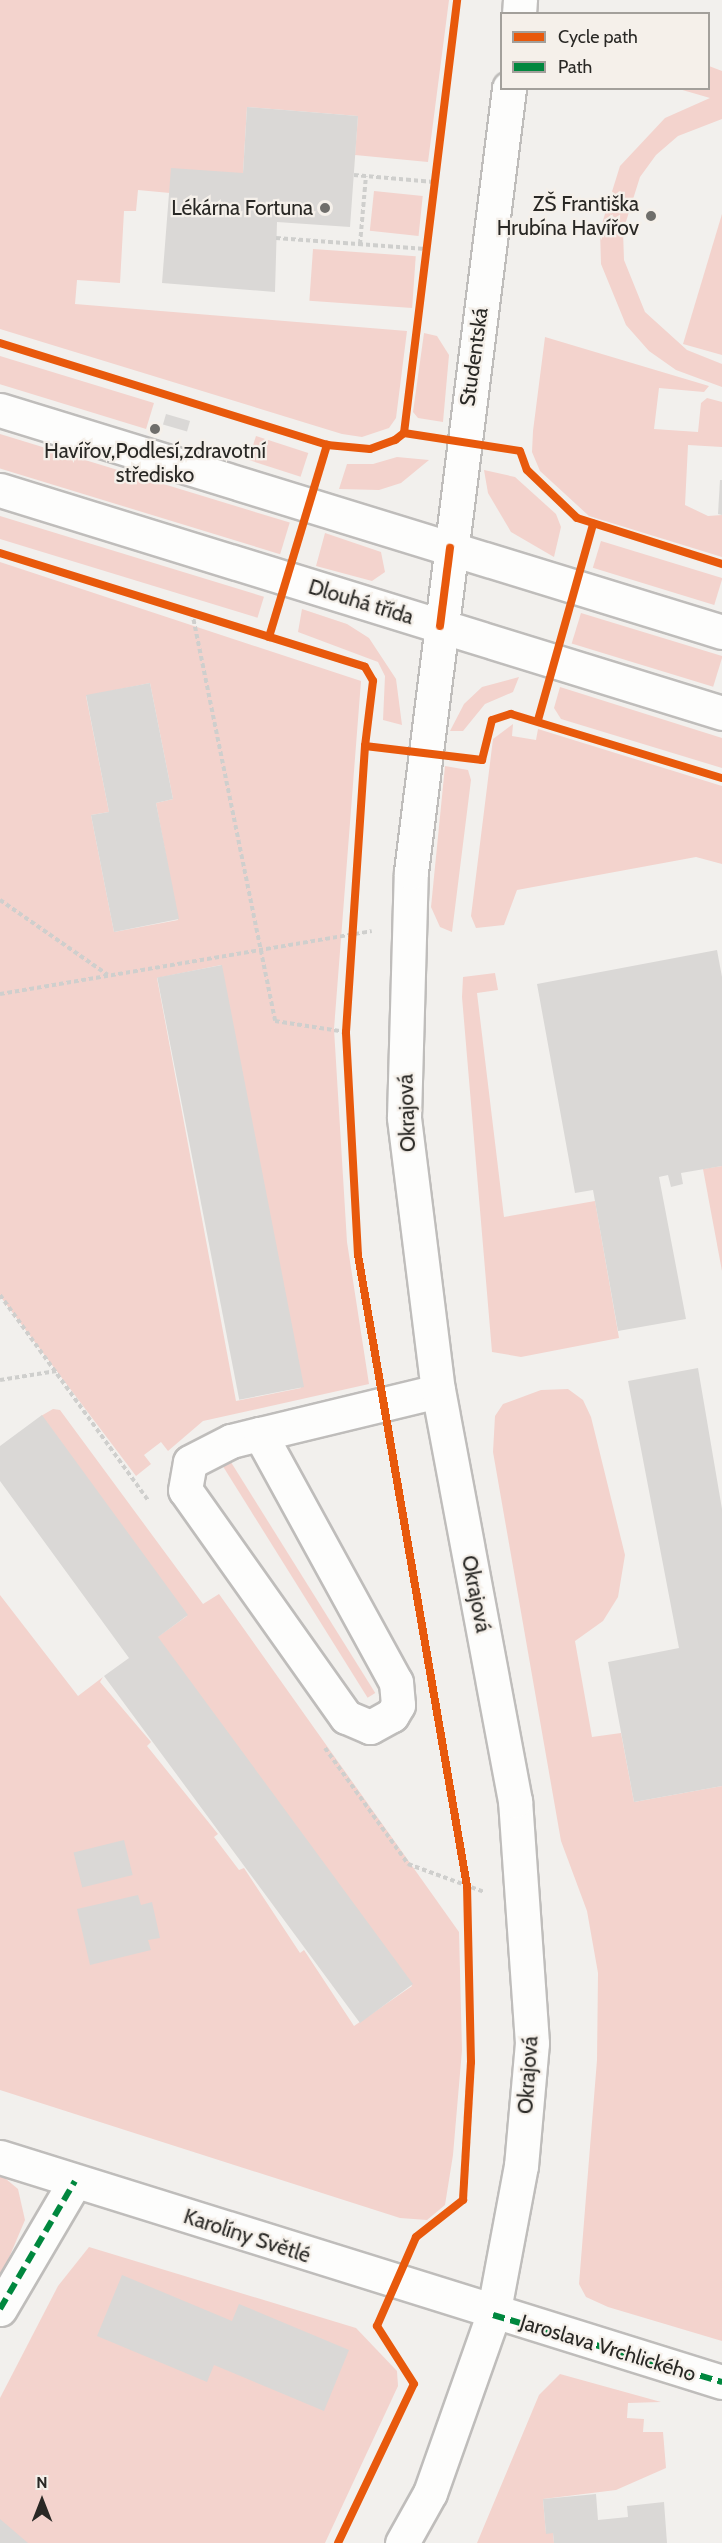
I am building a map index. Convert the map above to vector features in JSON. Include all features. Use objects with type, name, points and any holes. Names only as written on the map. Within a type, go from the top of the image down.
[{"type":"street","name":"Studentská","points":[[440,626],[509,90]]},
{"type":"street","points":[[0,410],[722,632]]},
{"type":"street","name":"Dlouhá třída","points":[[0,490],[722,713]]},
{"type":"street","name":"Okrajová","points":[[402,2543],[430,2493],[493,2315],[521,2166],[532,2043],[526,1908],[515,1801],[438,1391],[404,1117],[407,925],[440,626]]},
{"type":"street","points":[[260,1434],[396,1682],[398,1705],[383,1723],[357,1725],[346,1717],[185,1490],[190,1462],[260,1434],[438,1391]]},
{"type":"street","name":"Karolíny Světlé","points":[[0,2157],[493,2315]]},
{"type":"street","points":[[0,2309],[75,2181]]},
{"type":"street","name":"Jaroslava Vrchlického","points":[[493,2315],[722,2382]]},
{"type":"path","points":[[432,193],[435,171]]},
{"type":"path","points":[[354,175],[434,182]]},
{"type":"path","points":[[360,244],[366,176]]},
{"type":"path","points":[[276,238],[426,249]]},
{"type":"path","points":[[424,261],[427,238]]},
{"type":"path","points":[[181,609],[203,616]]},
{"type":"path","points":[[192,612],[275,1021],[346,1032]]},
{"type":"path","points":[[0,900],[108,975]]},
{"type":"path","points":[[352,949],[353,925]]},
{"type":"path","points":[[0,994],[407,925]]},
{"type":"path","points":[[347,1021],[347,1044]]},
{"type":"path","points":[[0,1380],[56,1371]]},
{"type":"path","points":[[465,1875],[467,1897]]},
{"type":"shaded area","points":[[0,0],[449,0],[428,162],[355,155],[358,116],[247,107],[243,173],[170,193],[138,190],[136,211],[124,211],[120,283],[77,280],[75,304],[407,331],[396,418],[389,428],[362,437],[342,434],[0,329]]},
{"type":"shaded area","points":[[710,66],[722,71],[722,119],[678,136],[656,155],[640,177],[623,231],[624,260],[645,312],[687,350],[722,364],[722,387],[676,370],[649,351],[626,325],[601,264],[600,230],[620,166],[665,118],[710,98],[682,90],[710,90]]},
{"type":"shaded area","points":[[374,191],[423,196],[419,236],[370,231]]},
{"type":"shaded area","points":[[722,214],[722,355],[683,344]]},
{"type":"shaded area","points":[[313,249],[416,256],[412,308],[309,301]]},
{"type":"shaded area","points":[[424,333],[437,336],[449,355],[443,422],[418,418],[413,412]]},
{"type":"shaded area","points":[[545,337],[709,386],[704,392],[659,388],[654,429],[698,432],[701,403],[707,398],[722,402],[722,447],[688,445],[685,505],[708,516],[722,515],[722,557],[589,516],[540,471],[532,452]]},
{"type":"shaded area","points":[[0,356],[154,403],[146,429],[0,384]]},
{"type":"shaded area","points":[[0,434],[290,523],[280,554],[0,469]]},
{"type":"shaded area","points":[[256,436],[308,453],[301,477],[248,460]]},
{"type":"shaded area","points":[[397,457],[429,460],[401,483],[379,490],[339,489],[347,464],[373,464]]},
{"type":"shaded area","points":[[484,470],[515,477],[556,514],[561,527],[554,557],[511,532],[488,493]]},
{"type":"shaded area","points":[[0,516],[264,597],[258,618],[0,539]]},
{"type":"shaded area","points":[[325,533],[381,552],[385,572],[372,581],[316,566]]},
{"type":"shaded area","points":[[601,541],[722,578],[714,605],[593,568]]},
{"type":"shaded area","points":[[0,562],[361,681],[334,1029],[347,1242],[369,1384],[203,1421],[168,1451],[161,1442],[144,1455],[151,1464],[136,1476],[0,1296]],"holes":[[[150,683],[173,799],[156,803],[178,920],[114,932],[91,815],[109,812],[86,696]],[[221,965],[301,1388],[236,1401],[157,978]]]},
{"type":"shaded area","points":[[302,609],[347,624],[369,638],[396,679],[402,725],[383,720],[385,676],[378,662],[298,632]]},
{"type":"shaded area","points":[[581,613],[722,656],[713,687],[572,644]]},
{"type":"shaded area","points":[[519,677],[513,692],[485,704],[463,731],[450,731],[464,704],[482,687]]},
{"type":"shaded area","points":[[560,687],[722,738],[722,768],[561,719],[554,708]]},
{"type":"shaded area","points":[[513,724],[512,736],[536,740],[538,729],[722,786],[722,864],[696,857],[517,890],[504,925],[476,928],[471,916],[493,739]]},
{"type":"shaded area","points":[[445,766],[468,770],[471,780],[452,932],[440,927],[431,907]]},
{"type":"shaded area","points":[[495,973],[498,990],[477,993],[504,1217],[595,1201],[619,1338],[521,1357],[492,1352],[462,997],[463,977]]},
{"type":"shaded area","points":[[722,1166],[722,1271],[703,1169]]},
{"type":"shaded area","points":[[568,1389],[583,1400],[591,1417],[625,1555],[618,1597],[603,1621],[575,1641],[592,1737],[621,1733],[634,1802],[722,1786],[722,2341],[608,2307],[586,2297],[579,2284],[597,2060],[598,1973],[587,1911],[561,1841],[493,1452],[495,1416],[503,1404],[541,1390]]},
{"type":"shaded area","points":[[53,1409],[60,1410],[203,1604],[219,1594],[459,1932],[462,2050],[453,2155],[445,2205],[427,2220],[400,2218],[0,2090],[0,1595],[78,1696],[103,1677],[100,1682],[151,1742],[147,1746],[218,1834],[214,1837],[239,1870],[244,1868],[300,1953],[304,1950],[354,2026],[412,1986],[156,1638],[187,1616],[41,1416]]},
{"type":"shaded area","points":[[229,1459],[375,1693],[368,1698],[221,1464]]},
{"type":"shaded area","points":[[0,2174],[18,2189],[25,2220],[0,2279]]},
{"type":"shaded area","points":[[89,2247],[356,2328],[397,2371],[398,2386],[325,2543],[0,2543],[0,2398],[58,2286]]},
{"type":"shaded area","points":[[560,2374],[661,2402],[628,2403],[627,2418],[644,2419],[643,2432],[663,2432],[666,2468],[616,2490],[543,2499],[546,2533],[553,2533],[554,2543],[477,2543],[539,2395]]},
{"type":"building","points":[[247,107],[358,116],[350,227],[277,222],[275,292],[162,283],[171,168],[243,173]]},
{"type":"building","points":[[166,414],[190,421],[187,431],[163,425]]},
{"type":"building","points":[[720,480],[722,480],[722,515],[718,514]]},
{"type":"building","points":[[150,683],[173,799],[156,803],[179,919],[114,932],[91,815],[109,812],[86,695]]},
{"type":"building","points":[[717,950],[722,977],[722,1166],[681,1173],[683,1184],[671,1187],[668,1175],[659,1177],[686,1319],[618,1331],[593,1190],[575,1193],[537,984]]},
{"type":"building","points":[[222,965],[304,1387],[239,1400],[157,978]]},
{"type":"building","points":[[698,1368],[722,1509],[722,1786],[634,1802],[608,1662],[679,1648],[628,1381]]},
{"type":"building","points":[[42,1415],[188,1615],[158,1637],[413,1984],[360,2023],[104,1676],[129,1658],[0,1481],[0,1446]]},
{"type":"building","points":[[124,1840],[133,1875],[82,1888],[74,1853]]},
{"type":"building","points":[[138,1895],[141,1905],[152,1902],[160,1938],[148,1940],[151,1950],[90,1965],[77,1909]]},
{"type":"building","points":[[122,2275],[232,2321],[239,2304],[349,2350],[324,2411],[214,2365],[207,2382],[97,2336]]},
{"type":"building","points":[[596,2494],[598,2520],[628,2517],[627,2506],[664,2502],[667,2543],[554,2543],[553,2533],[546,2534],[543,2499]]},
{"type":"building","points":[[0,2519],[28,2543],[0,2543]]},
{"type":"marked path","points":[[0,2309],[75,2181]]},
{"type":"marked path","points":[[493,2315],[722,2382]]},
{"type":"cycle path","points":[[0,343],[327,445],[370,449],[395,440],[404,433],[457,0]]},
{"type":"cycle path","points":[[404,433],[520,451],[527,470],[577,518],[722,564]]},
{"type":"cycle path","points":[[269,637],[327,445]]},
{"type":"cycle path","points":[[538,720],[593,524]]},
{"type":"cycle path","points":[[440,626],[450,548]]},
{"type":"cycle path","points":[[0,553],[365,667],[373,681],[365,746],[482,760],[492,720],[511,714],[722,778]]},
{"type":"cycle path","points":[[338,2543],[414,2384],[377,2326],[416,2237],[463,2200],[471,2062],[467,1886],[358,1255],[346,1032],[365,746]]},
{"type":"place","name":"Lékárna Fortuna","points":[[325,208]]},
{"type":"place","name":"ZŠ Františka Hrubína Havířov","points":[[651,216]]},
{"type":"place","name":"Havířov,Podlesí,zdravotní středisko","points":[[155,429]]}]
